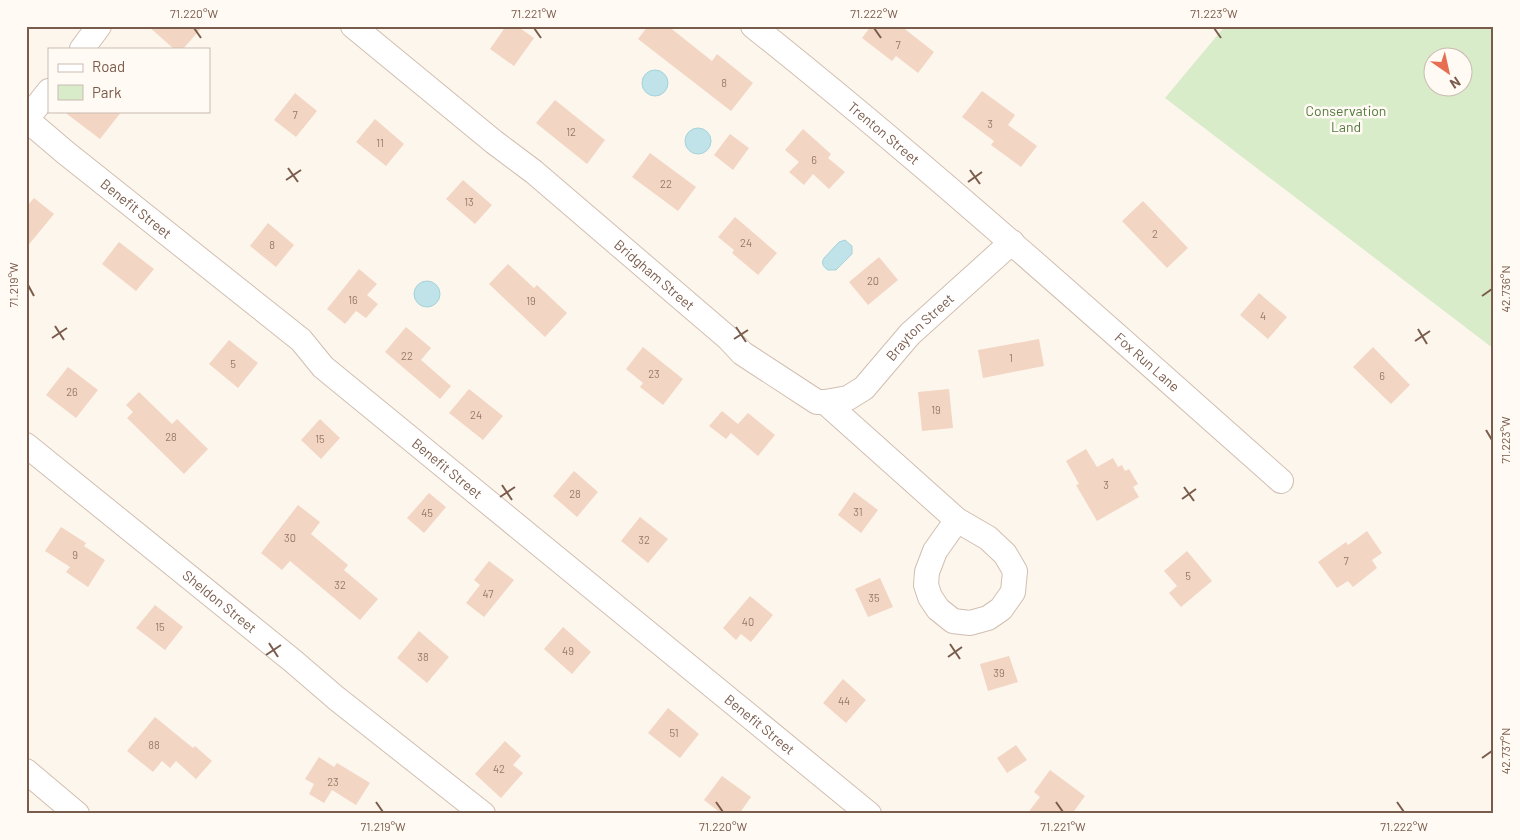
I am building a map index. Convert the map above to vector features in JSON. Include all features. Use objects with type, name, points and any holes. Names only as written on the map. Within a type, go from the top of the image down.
[{"type":"street","points":[[83,48],[99,26]]},
{"type":"street","name":"Bridgham Street","points":[[352,26],[494,142],[534,172],[729,339],[742,353],[817,402],[825,402],[957,520]]},
{"type":"street","name":"Trenton Street","points":[[753,26],[806,68],[1012,242]]},
{"type":"street","points":[[27,120],[48,92]]},
{"type":"street","name":"Benefit Street","points":[[27,120],[301,340],[323,367],[869,814]]},
{"type":"street","name":"Brayton Street","points":[[825,402],[848,398],[864,388],[910,334],[1012,242]]},
{"type":"street","name":"Fox Run Lane","points":[[1012,242],[1281,481]]},
{"type":"street","name":"Sheldon Street","points":[[26,445],[336,698],[483,814]]},
{"type":"street","points":[[26,771],[77,814]]},
{"type":"green space","name":"Conservation Land","points":[[1225,26],[1494,26],[1494,349],[1165,98]]},
{"type":"water","points":[[655,70],[664,74],[668,83],[664,92],[655,96],[646,92],[642,83],[646,74]]},
{"type":"water","points":[[698,128],[707,132],[711,141],[707,150],[698,154],[689,150],[685,141],[689,132]]},
{"type":"water","points":[[845,240],[852,246],[852,254],[836,270],[828,270],[823,265],[824,258],[839,242]]},
{"type":"water","points":[[427,281],[436,285],[440,294],[436,303],[427,307],[418,303],[414,294],[418,285]]},
{"type":"building","points":[[148,26],[203,26],[184,48],[173,48]]},
{"type":"building","points":[[506,26],[517,26],[534,38],[514,66],[490,49]]},
{"type":"building","points":[[648,26],[668,26],[712,61],[717,54],[753,83],[731,111],[638,39]]},
{"type":"building","points":[[871,26],[901,26],[934,52],[918,73],[896,56],[892,61],[862,38]]},
{"type":"building","points":[[982,91],[1015,115],[1008,125],[1037,146],[1021,167],[991,145],[994,141],[962,117]]},
{"type":"building","points":[[295,93],[317,111],[296,137],[274,120]]},
{"type":"building","points":[[555,100],[605,140],[587,164],[536,123]]},
{"type":"building","points":[[64,112],[121,112],[100,139]]},
{"type":"building","points":[[375,119],[404,144],[386,166],[356,142]]},
{"type":"building","points":[[803,129],[831,154],[828,158],[845,172],[829,189],[813,174],[804,185],[789,172],[799,162],[785,150]]},
{"type":"building","points":[[730,134],[749,148],[733,170],[714,155]]},
{"type":"building","points":[[650,153],[696,187],[678,211],[632,177]]},
{"type":"building","points":[[463,180],[492,205],[475,224],[446,199]]},
{"type":"building","points":[[34,198],[54,214],[26,248],[26,207]]},
{"type":"building","points":[[1143,201],[1188,248],[1167,268],[1122,221]]},
{"type":"building","points":[[735,217],[777,253],[758,275],[732,253],[734,250],[718,237]]},
{"type":"building","points":[[268,223],[294,245],[276,267],[250,246]]},
{"type":"building","points":[[119,242],[154,269],[136,291],[102,264]]},
{"type":"building","points":[[879,257],[898,280],[868,305],[849,282]]},
{"type":"building","points":[[508,264],[534,288],[537,285],[567,313],[545,337],[489,284]]},
{"type":"building","points":[[359,269],[377,284],[367,295],[378,304],[366,318],[356,311],[345,324],[327,309]]},
{"type":"building","points":[[1259,293],[1287,317],[1268,339],[1240,315]]},
{"type":"building","points":[[406,327],[431,348],[421,360],[451,386],[440,399],[385,352]]},
{"type":"building","points":[[1039,339],[1044,366],[983,378],[978,350]]},
{"type":"building","points":[[229,340],[258,363],[238,388],[209,364]]},
{"type":"building","points":[[643,347],[683,379],[663,405],[640,387],[643,383],[626,369]]},
{"type":"building","points":[[1373,347],[1410,385],[1391,404],[1353,367]]},
{"type":"building","points":[[68,367],[98,390],[76,418],[46,395]]},
{"type":"building","points":[[469,389],[503,416],[483,440],[449,413]]},
{"type":"building","points":[[949,389],[953,428],[922,431],[918,392]]},
{"type":"building","points":[[139,392],[172,424],[177,419],[208,449],[184,474],[127,418],[133,412],[126,405]]},
{"type":"building","points":[[722,411],[738,424],[748,413],[775,435],[758,456],[731,433],[726,439],[709,426]]},
{"type":"building","points":[[320,419],[340,438],[321,459],[301,440]]},
{"type":"building","points":[[1086,449],[1097,467],[1113,458],[1118,467],[1122,465],[1125,471],[1129,469],[1138,484],[1133,487],[1139,497],[1097,521],[1076,485],[1079,484],[1066,461]]},
{"type":"building","points":[[574,471],[598,492],[577,517],[553,496]]},
{"type":"building","points":[[854,492],[878,510],[861,533],[838,515]]},
{"type":"building","points":[[429,493],[446,507],[424,533],[407,518]]},
{"type":"building","points":[[298,505],[320,522],[311,534],[348,565],[344,570],[378,599],[360,620],[290,561],[282,570],[261,553]]},
{"type":"building","points":[[640,517],[668,539],[648,563],[621,541]]},
{"type":"building","points":[[61,527],[86,543],[84,546],[105,560],[88,587],[66,572],[70,567],[45,551]]},
{"type":"building","points":[[1367,531],[1382,553],[1372,560],[1377,568],[1353,587],[1348,581],[1337,588],[1318,562],[1346,542],[1348,545]]},
{"type":"building","points":[[1187,551],[1212,581],[1181,607],[1169,593],[1177,586],[1164,571]]},
{"type":"building","points":[[489,561],[514,580],[484,617],[466,603],[480,585],[474,580]]},
{"type":"building","points":[[880,578],[893,607],[868,617],[855,589]]},
{"type":"building","points":[[750,596],[773,615],[751,642],[741,634],[736,640],[723,628]]},
{"type":"building","points":[[155,605],[183,627],[165,650],[136,628]]},
{"type":"building","points":[[563,627],[591,652],[572,674],[544,649]]},
{"type":"building","points":[[419,631],[449,657],[427,683],[397,658]]},
{"type":"building","points":[[1009,656],[1018,682],[988,691],[980,664]]},
{"type":"building","points":[[843,679],[866,700],[846,723],[823,703]]},
{"type":"building","points":[[668,708],[699,734],[680,758],[648,733]]},
{"type":"building","points":[[155,717],[212,761],[196,779],[176,761],[170,768],[162,761],[153,772],[127,751]]},
{"type":"building","points":[[505,741],[521,756],[513,765],[523,773],[501,798],[475,774]]},
{"type":"building","points":[[1016,745],[1027,760],[1007,773],[997,758]]},
{"type":"building","points":[[319,757],[334,767],[337,763],[370,783],[356,805],[332,790],[324,803],[309,794],[314,784],[305,779]]},
{"type":"building","points":[[1050,770],[1085,796],[1072,814],[1027,814],[1040,797],[1034,792]]},
{"type":"building","points":[[722,776],[751,797],[739,814],[722,814],[704,800]]}]
